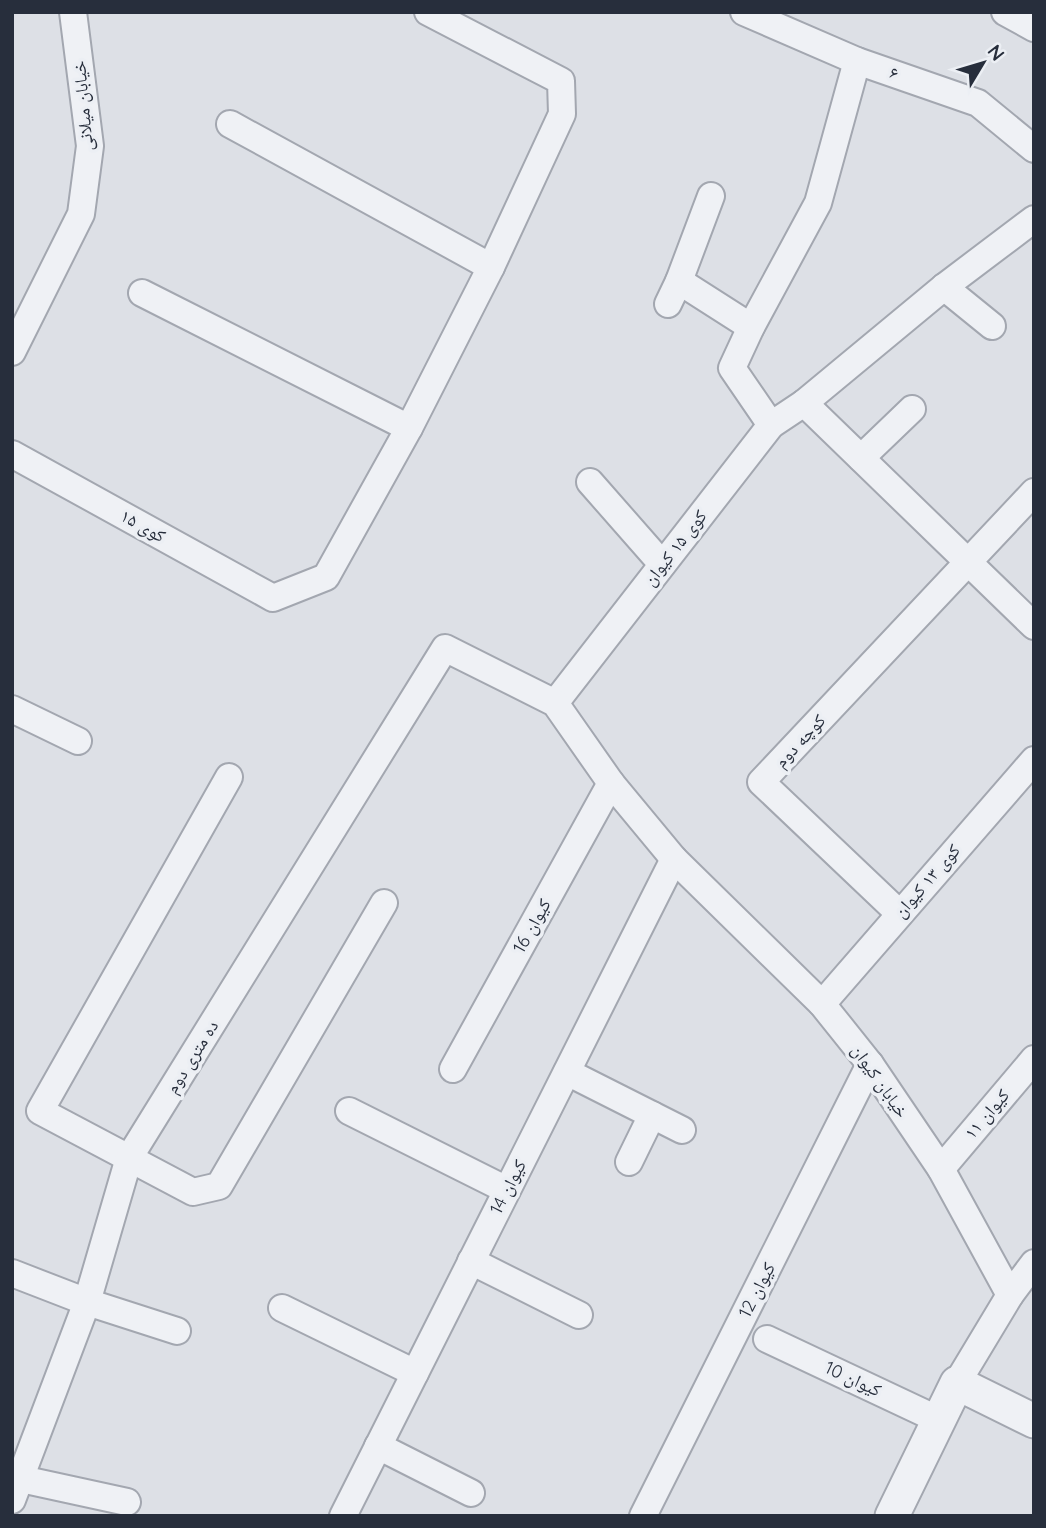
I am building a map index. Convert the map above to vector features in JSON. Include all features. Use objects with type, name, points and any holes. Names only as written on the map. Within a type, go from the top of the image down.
[{"type":"street","name":"خیابان میلانی","points":[[12,352],[81,214],[90,146],[73,12]]},
{"type":"street","points":[[142,293],[409,428],[491,267],[562,114],[561,82],[428,12]]},
{"type":"street","name":"۶","points":[[744,12],[857,61],[978,103],[1034,149]]},
{"type":"street","points":[[1004,12],[1034,28]]},
{"type":"street","points":[[771,425],[732,368],[751,327],[818,203],[857,61]]},
{"type":"street","points":[[230,124],[491,267]]},
{"type":"street","points":[[711,196],[673,292],[751,327]]},
{"type":"street","name":"کوی ۱۵ کیوان","points":[[555,703],[771,425],[804,403],[944,287],[1034,219]]},
{"type":"street","points":[[944,287],[992,326]]},
{"type":"street","points":[[804,403],[1034,626]]},
{"type":"street","points":[[861,458],[912,409]]},
{"type":"street","name":"کوی ۱۵","points":[[12,454],[273,598],[326,577],[409,428]]},
{"type":"street","points":[[590,482],[662,564]]},
{"type":"street","points":[[968,561],[1034,492]]},
{"type":"street","name":"کوچه دوم","points":[[899,913],[761,782],[968,561]]},
{"type":"street","name":"ده متری دوم","points":[[15,1486],[87,1302],[129,1158],[445,648],[555,703]]},
{"type":"street","name":"خیابان کیوان","points":[[555,703],[611,783],[674,859],[822,1004],[870,1064],[941,1169],[1010,1295]]},
{"type":"street","points":[[12,709],[78,741]]},
{"type":"street","name":"کوی ۱۳ کیوان","points":[[822,1004],[1034,760]]},
{"type":"street","points":[[229,777],[40,1111],[193,1192],[219,1186],[384,903]]},
{"type":"street","name":"کیوان 16","points":[[453,1069],[611,783]]},
{"type":"street","name":"کیوان 14","points":[[342,1516],[674,859]]},
{"type":"street","name":"کیوان ۱۱","points":[[941,1169],[1034,1059]]},
{"type":"street","name":"کیوان 12","points":[[643,1516],[870,1064]]},
{"type":"street","points":[[566,1072],[682,1130]]},
{"type":"street","points":[[349,1111],[507,1190]]},
{"type":"street","points":[[629,1162],[652,1115]]},
{"type":"street","points":[[471,1261],[579,1315]]},
{"type":"street","points":[[892,1516],[957,1382],[1010,1295],[1034,1263]]},
{"type":"street","points":[[12,1273],[87,1302],[177,1331]]},
{"type":"street","points":[[282,1308],[415,1373]]},
{"type":"street","name":"کیوان 10","points":[[767,1339],[939,1420]]},
{"type":"street","points":[[957,1382],[1034,1421]]},
{"type":"street","points":[[378,1446],[471,1493]]},
{"type":"street","points":[[15,1486],[127,1502]]}]
